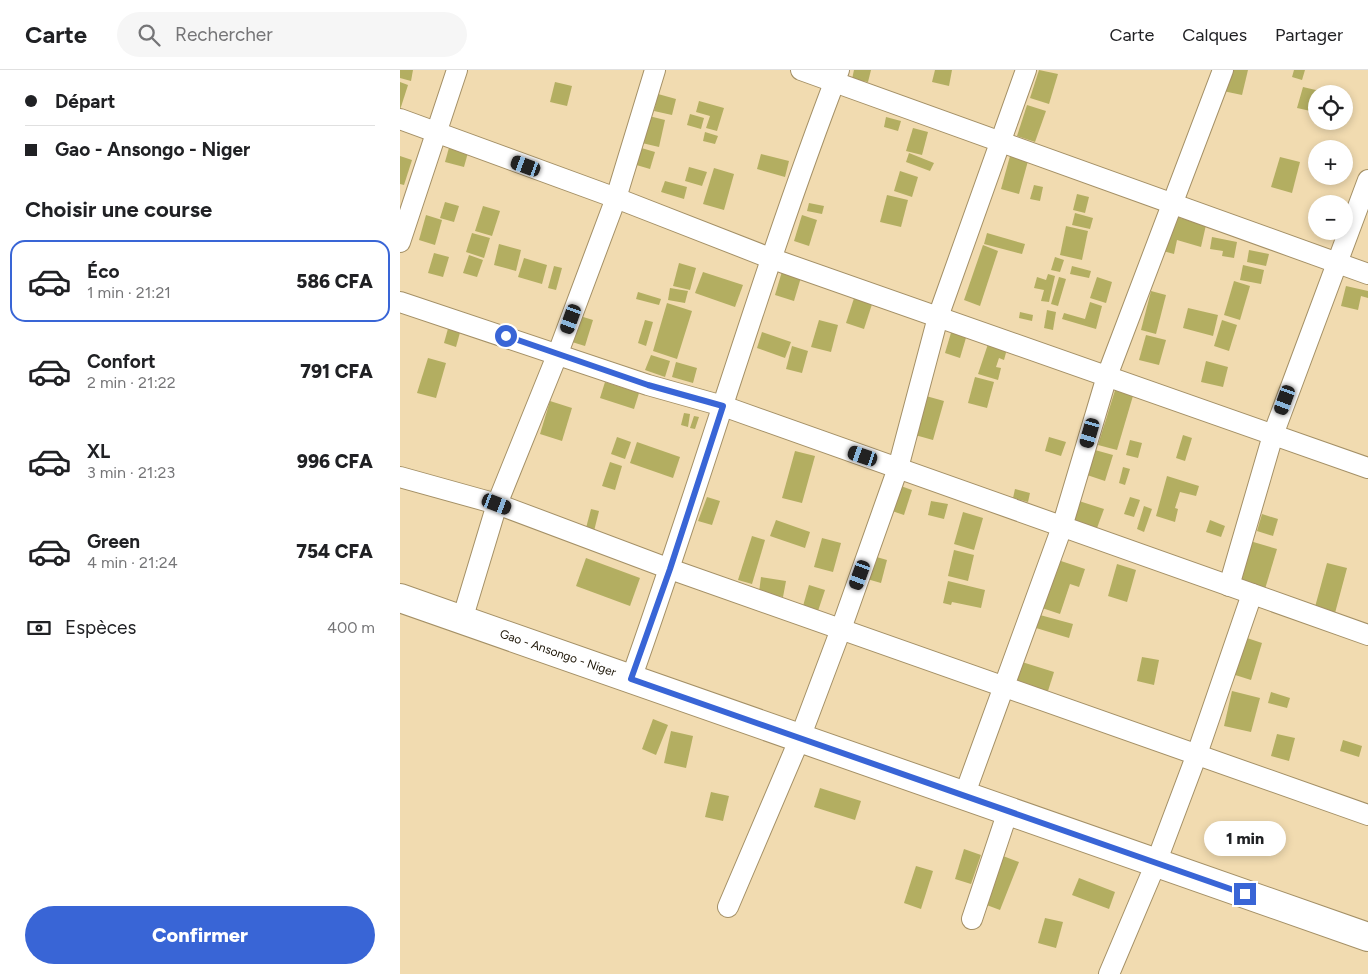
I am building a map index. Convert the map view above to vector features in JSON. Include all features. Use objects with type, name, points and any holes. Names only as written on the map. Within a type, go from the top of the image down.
[{"type":"main road","name":"Gao - Ansongo - Niger","points":[[400,598],[1368,937]]},
{"type":"street","points":[[400,242],[457,70]]},
{"type":"street","points":[[462,620],[497,504],[558,353],[616,198],[655,70]]},
{"type":"street","points":[[801,70],[837,76],[1000,142],[1368,274]]},
{"type":"street","points":[[728,907],[800,738],[898,468],[938,317],[1026,70]]},
{"type":"street","points":[[964,796],[1062,527],[1107,376],[1223,70]]},
{"type":"street","points":[[631,679],[670,569],[770,258],[837,76]]},
{"type":"street","points":[[400,119],[436,134],[616,198],[770,258],[1368,468]]},
{"type":"street","points":[[1229,586],[1273,435],[1368,180]]},
{"type":"street","points":[[400,302],[558,353],[648,385],[723,406],[1368,636]]},
{"type":"street","points":[[400,477],[497,504],[670,569],[1368,815]]},
{"type":"street","points":[[1109,974],[1156,863],[1197,754],[1252,594]]},
{"type":"street","points":[[972,919],[1008,811]]},
{"type":"building","points":[[400,70],[413,70],[411,81],[400,78]]},
{"type":"building","points":[[854,70],[871,70],[868,82],[852,79]]},
{"type":"building","points":[[935,70],[952,70],[949,86],[932,82]]},
{"type":"building","points":[[1039,70],[1058,74],[1049,104],[1030,98]]},
{"type":"building","points":[[1228,70],[1248,70],[1242,95],[1223,91]]},
{"type":"building","points":[[1294,70],[1305,70],[1302,80],[1292,77]]},
{"type":"building","points":[[400,82],[408,85],[400,110]]},
{"type":"building","points":[[555,82],[572,86],[567,106],[550,102]]},
{"type":"building","points":[[1303,87],[1308,88],[1308,110],[1297,108]]},
{"type":"building","points":[[658,94],[676,99],[672,115],[654,111]]},
{"type":"building","points":[[699,101],[724,108],[717,131],[706,128],[710,116],[696,112]]},
{"type":"building","points":[[1027,105],[1046,111],[1035,142],[1017,136]]},
{"type":"building","points":[[690,114],[704,118],[701,129],[687,125]]},
{"type":"building","points":[[649,116],[665,120],[659,147],[642,143]]},
{"type":"building","points":[[886,117],[901,121],[898,131],[884,127]]},
{"type":"building","points":[[913,128],[928,132],[922,155],[906,151]]},
{"type":"building","points":[[705,132],[718,136],[715,144],[703,141]]},
{"type":"building","points":[[450,144],[469,149],[464,167],[445,162]]},
{"type":"building","points":[[638,147],[655,152],[650,169],[633,164]]},
{"type":"building","points":[[909,153],[934,163],[930,171],[906,162]]},
{"type":"building","points":[[761,154],[789,161],[785,177],[757,169]]},
{"type":"building","points":[[400,156],[412,160],[404,185],[400,184]]},
{"type":"building","points":[[1010,156],[1028,161],[1019,194],[1001,189]]},
{"type":"building","points":[[1280,157],[1300,162],[1292,193],[1271,187]]},
{"type":"building","points":[[689,167],[707,172],[702,186],[685,181]]},
{"type":"building","points":[[714,168],[734,174],[724,210],[703,204]]},
{"type":"building","points":[[900,171],[918,177],[912,197],[894,191]]},
{"type":"building","points":[[665,181],[687,187],[684,199],[661,192]]},
{"type":"building","points":[[1034,185],[1043,187],[1040,201],[1030,199]]},
{"type":"building","points":[[1077,194],[1089,197],[1085,213],[1073,210]]},
{"type":"building","points":[[887,195],[908,200],[901,227],[880,222]]},
{"type":"building","points":[[445,202],[459,206],[454,222],[440,218]]},
{"type":"building","points":[[809,203],[824,206],[822,214],[807,211]]},
{"type":"building","points":[[483,206],[500,211],[492,236],[475,231]]},
{"type":"building","points":[[1075,213],[1093,218],[1090,229],[1072,225]]},
{"type":"building","points":[[426,215],[442,220],[435,245],[419,240]]},
{"type":"building","points":[[802,215],[817,220],[809,246],[794,241]]},
{"type":"building","points":[[1173,216],[1206,225],[1201,247],[1177,240],[1174,254],[1163,251]]},
{"type":"building","points":[[1066,226],[1088,231],[1082,260],[1060,255]]},
{"type":"building","points":[[472,233],[490,238],[484,258],[466,252]]},
{"type":"building","points":[[987,233],[1025,244],[1022,254],[984,244]]},
{"type":"building","points":[[1212,237],[1237,242],[1234,258],[1222,256],[1223,251],[1210,249]]},
{"type":"building","points":[[499,244],[521,250],[516,271],[494,265]]},
{"type":"building","points":[[983,245],[998,251],[980,306],[964,300]]},
{"type":"building","points":[[1249,250],[1269,254],[1266,266],[1247,262]]},
{"type":"building","points":[[434,253],[449,257],[443,277],[428,273]]},
{"type":"building","points":[[469,255],[483,260],[477,277],[463,273]]},
{"type":"building","points":[[1055,257],[1064,260],[1060,272],[1051,270]]},
{"type":"building","points":[[524,258],[547,265],[542,284],[518,277]]},
{"type":"building","points":[[679,263],[696,268],[690,290],[673,286]]},
{"type":"building","points":[[1243,265],[1264,270],[1261,284],[1240,280]]},
{"type":"building","points":[[554,266],[562,268],[556,290],[548,288]]},
{"type":"building","points":[[1072,266],[1091,271],[1089,278],[1070,274]]},
{"type":"building","points":[[783,268],[802,274],[794,301],[775,295]]},
{"type":"building","points":[[703,272],[743,285],[735,307],[695,293]]},
{"type":"building","points":[[1048,274],[1055,276],[1049,302],[1041,301],[1044,290],[1034,288],[1037,277],[1046,280]]},
{"type":"building","points":[[1059,277],[1066,279],[1058,306],[1051,304]]},
{"type":"building","points":[[1097,277],[1112,282],[1106,303],[1090,298]]},
{"type":"building","points":[[1234,281],[1250,286],[1240,320],[1224,315]]},
{"type":"building","points":[[1346,286],[1368,291],[1368,298],[1361,296],[1358,310],[1341,306]]},
{"type":"building","points":[[670,288],[688,291],[685,303],[668,300]]},
{"type":"building","points":[[1151,291],[1166,295],[1156,334],[1141,330]]},
{"type":"building","points":[[638,292],[661,299],[659,305],[636,299]]},
{"type":"building","points":[[856,292],[874,298],[864,329],[846,323]]},
{"type":"building","points":[[1090,302],[1102,306],[1096,329],[1062,319],[1064,313],[1085,319]]},
{"type":"building","points":[[667,303],[692,311],[677,359],[653,351]]},
{"type":"building","points":[[1188,308],[1218,315],[1213,336],[1183,328]]},
{"type":"building","points":[[1047,310],[1056,312],[1053,330],[1044,328]]},
{"type":"building","points":[[1020,312],[1033,315],[1032,321],[1019,318]]},
{"type":"building","points":[[580,316],[593,320],[585,346],[572,342]]},
{"type":"building","points":[[645,320],[653,322],[646,346],[638,343]]},
{"type":"building","points":[[819,320],[838,325],[831,352],[811,347]]},
{"type":"building","points":[[1222,320],[1237,325],[1229,351],[1214,346]]},
{"type":"building","points":[[449,325],[461,329],[456,347],[444,343]]},
{"type":"building","points":[[953,326],[968,331],[960,358],[945,353]]},
{"type":"building","points":[[762,332],[791,342],[785,358],[757,348]]},
{"type":"building","points":[[1146,335],[1166,340],[1159,365],[1139,360]]},
{"type":"building","points":[[988,344],[1007,349],[1004,360],[999,358],[996,367],[1001,368],[998,380],[978,374]]},
{"type":"building","points":[[792,346],[808,351],[802,373],[786,369]]},
{"type":"building","points":[[651,355],[670,361],[665,377],[645,370]]},
{"type":"building","points":[[428,358],[446,363],[436,398],[417,393]]},
{"type":"building","points":[[1206,361],[1228,367],[1223,387],[1201,382]]},
{"type":"building","points":[[676,362],[697,368],[693,383],[672,377]]},
{"type":"building","points":[[975,377],[994,382],[987,408],[968,403]]},
{"type":"building","points":[[605,382],[639,393],[634,409],[600,398]]},
{"type":"building","points":[[1117,384],[1135,389],[1117,450],[1098,445]]},
{"type":"building","points":[[926,396],[944,401],[933,440],[915,435]]},
{"type":"building","points":[[550,401],[572,408],[562,441],[540,434]]},
{"type":"building","points":[[684,413],[690,414],[688,427],[681,425]]},
{"type":"building","points":[[694,416],[699,417],[695,429],[690,428]]},
{"type":"building","points":[[1183,435],[1192,438],[1185,461],[1176,458]]},
{"type":"building","points":[[617,437],[631,442],[625,459],[611,454]]},
{"type":"building","points":[[1049,437],[1066,442],[1061,456],[1045,451]]},
{"type":"building","points":[[1130,440],[1142,443],[1138,458],[1126,455]]},
{"type":"building","points":[[637,442],[680,457],[673,478],[630,463]]},
{"type":"building","points":[[1095,450],[1113,455],[1105,481],[1087,475]]},
{"type":"building","points":[[795,451],[815,456],[802,503],[782,498]]},
{"type":"building","points":[[610,462],[622,466],[615,490],[602,486]]},
{"type":"building","points":[[1123,467],[1130,469],[1125,485],[1119,483]]},
{"type":"building","points":[[1167,476],[1199,486],[1196,496],[1180,492],[1175,508],[1178,509],[1175,522],[1156,516]]},
{"type":"building","points":[[898,485],[912,490],[904,515],[889,510]]},
{"type":"building","points":[[1015,489],[1030,493],[1028,502],[1013,498]]},
{"type":"building","points":[[707,497],[720,501],[712,525],[698,521]]},
{"type":"building","points":[[1130,497],[1140,500],[1134,517],[1124,514]]},
{"type":"building","points":[[931,501],[948,504],[944,519],[928,515]]},
{"type":"building","points":[[1079,501],[1104,509],[1097,528],[1072,519]]},
{"type":"building","points":[[1144,506],[1152,509],[1144,532],[1137,529]]},
{"type":"building","points":[[591,509],[599,511],[594,531],[586,528]]},
{"type":"building","points":[[963,512],[983,518],[974,550],[954,544]]},
{"type":"building","points":[[1262,514],[1278,519],[1273,536],[1257,531]]},
{"type":"building","points":[[776,520],[810,532],[805,548],[770,536]]},
{"type":"building","points":[[1210,520],[1225,526],[1221,537],[1206,532]]},
{"type":"building","points":[[752,536],[765,540],[752,584],[738,580]]},
{"type":"building","points":[[822,538],[841,543],[833,572],[814,567]]},
{"type":"building","points":[[1250,541],[1277,549],[1265,589],[1238,582]]},
{"type":"building","points":[[954,550],[974,555],[968,581],[948,576]]},
{"type":"building","points":[[873,556],[887,560],[881,583],[867,579]]},
{"type":"building","points":[[586,558],[640,578],[630,606],[576,586]]},
{"type":"building","points":[[1058,560],[1085,569],[1079,587],[1070,584],[1060,614],[1042,608]]},
{"type":"building","points":[[1327,563],[1347,568],[1335,613],[1315,607]]},
{"type":"building","points":[[1117,564],[1136,570],[1127,602],[1108,596]]},
{"type":"building","points":[[761,577],[786,581],[783,597],[759,592]]},
{"type":"building","points":[[948,581],[985,590],[981,608],[952,602],[951,605],[943,603]]},
{"type":"building","points":[[809,585],[825,590],[818,611],[803,606]]},
{"type":"building","points":[[1040,615],[1073,624],[1069,638],[1036,628]]},
{"type":"building","points":[[1244,637],[1262,643],[1251,680],[1232,674]]},
{"type":"building","points":[[1142,657],[1159,660],[1154,685],[1137,681]]},
{"type":"building","points":[[1022,662],[1054,672],[1048,691],[1016,682]]},
{"type":"building","points":[[1232,691],[1260,698],[1251,732],[1224,726]]},
{"type":"building","points":[[1271,692],[1290,698],[1287,708],[1268,703]]},
{"type":"building","points":[[653,719],[668,725],[656,755],[642,749]]},
{"type":"building","points":[[671,731],[693,736],[686,768],[664,763]]},
{"type":"building","points":[[1277,734],[1295,738],[1289,761],[1271,756]]},
{"type":"building","points":[[1343,740],[1362,746],[1359,757],[1340,751]]},
{"type":"building","points":[[820,788],[861,801],[855,820],[814,807]]},
{"type":"building","points":[[711,792],[729,796],[723,821],[705,817]]},
{"type":"building","points":[[964,849],[981,855],[971,884],[955,879]]},
{"type":"building","points":[[1003,856],[1019,862],[1000,910],[984,904]]},
{"type":"building","points":[[916,866],[933,871],[921,909],[904,903]]},
{"type":"building","points":[[1079,878],[1115,892],[1109,909],[1072,895]]},
{"type":"building","points":[[1045,918],[1063,922],[1056,948],[1038,943]]},
{"type":"route","points":[[506,336],[648,385],[723,406],[670,569],[631,679],[1245,894]]}]
